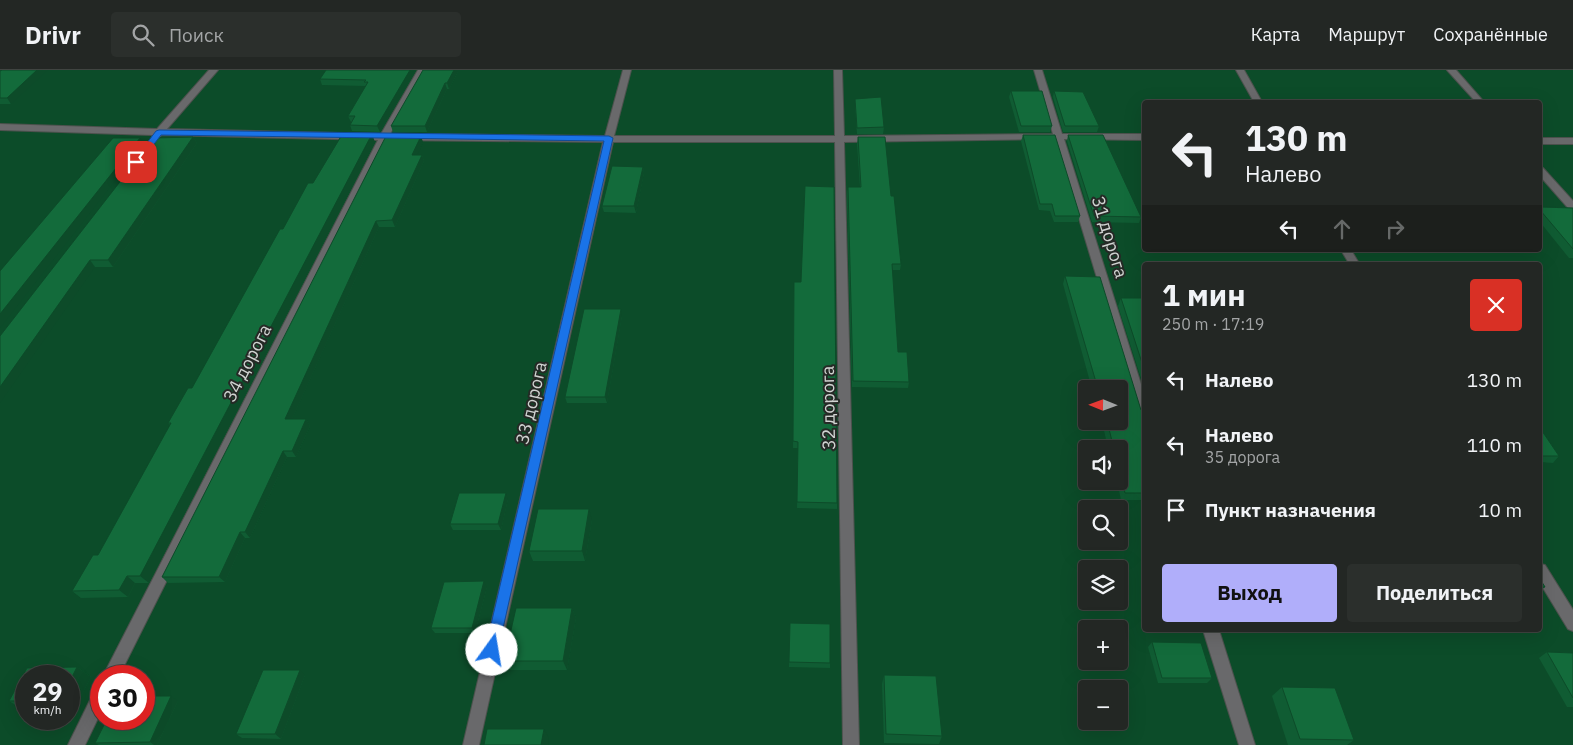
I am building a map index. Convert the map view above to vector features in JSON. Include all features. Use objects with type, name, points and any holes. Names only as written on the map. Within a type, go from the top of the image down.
[{"type":"street","points":[[147,148],[214,70]]},
{"type":"street","name":"34 дорога","points":[[117,665],[384,137],[422,70]]},
{"type":"street","name":"33 дорога","points":[[471,745],[609,138],[628,70]]},
{"type":"street","name":"32 дорога","points":[[838,70],[841,139],[851,745]]},
{"type":"street","name":"31 дорога","points":[[1038,70],[1142,407]]},
{"type":"street","points":[[1240,70],[1257,100]]},
{"type":"street","points":[[1452,70],[1478,100]]},
{"type":"street","points":[[0,127],[159,133],[384,137],[841,139],[1058,135],[1142,137]]},
{"type":"street","points":[[1542,140],[1573,141]]},
{"type":"street","points":[[1542,172],[1573,207]]},
{"type":"street","points":[[1542,573],[1573,624]]},
{"type":"street","points":[[1212,632],[1247,745]]},
{"type":"street","points":[[76,745],[90,718]]},
{"type":"green space","points":[[0,70],[1573,70],[1573,745],[0,745]]},
{"type":"building","points":[[37,70],[7,98],[0,98],[0,71]]},
{"type":"building","points":[[326,70],[410,70],[377,126],[350,125],[355,116],[348,116],[368,82],[364,82],[366,80],[320,79]]},
{"type":"building","points":[[423,70],[454,70],[447,83],[445,83],[425,126],[391,126]]},
{"type":"building","points":[[1011,91],[1042,91],[1052,126],[1021,126]]},
{"type":"building","points":[[1054,91],[1083,92],[1099,126],[1065,126]]},
{"type":"building","points":[[881,97],[884,127],[857,128],[855,99]]},
{"type":"building","points":[[343,133],[372,134],[140,576],[127,576],[119,590],[72,591],[93,555],[98,555],[171,423],[168,423],[188,388],[192,388],[280,229],[283,229],[308,183],[313,183]]},
{"type":"building","points":[[1023,135],[1055,135],[1080,216],[1055,216],[1052,204],[1040,204]]},
{"type":"building","points":[[1068,135],[1103,135],[1141,217],[1094,216]]},
{"type":"building","points":[[386,136],[421,136],[412,155],[422,155],[392,220],[376,221],[285,419],[306,419],[292,451],[283,451],[245,532],[240,532],[219,577],[162,577]]},
{"type":"building","points":[[193,137],[108,260],[90,260],[0,387],[0,336],[154,138]]},
{"type":"building","points":[[858,137],[885,137],[891,196],[894,196],[901,264],[892,264],[898,352],[907,352],[909,382],[853,381],[848,187],[861,187]]},
{"type":"building","points":[[113,138],[140,138],[0,314],[0,271]]},
{"type":"building","points":[[612,166],[643,167],[634,206],[602,206]]},
{"type":"building","points":[[805,186],[834,187],[837,503],[797,502],[798,442],[793,441],[794,282],[801,282]]},
{"type":"building","points":[[1542,207],[1573,208],[1573,249],[1542,212]]},
{"type":"building","points":[[1065,276],[1100,277],[1142,411],[1142,493],[1125,493],[1124,490],[1128,490],[1128,440],[1112,440],[1109,430],[1128,430],[1128,380],[1095,380]]},
{"type":"building","points":[[1121,298],[1142,298],[1142,363]]},
{"type":"building","points":[[584,309],[621,309],[605,397],[565,397]]},
{"type":"building","points":[[1542,431],[1559,456],[1542,456]]},
{"type":"building","points":[[459,493],[506,493],[498,524],[450,524]]},
{"type":"building","points":[[538,509],[589,509],[582,551],[529,551]]},
{"type":"building","points":[[484,581],[472,628],[431,628],[444,582]]},
{"type":"building","points":[[516,608],[572,608],[563,661],[504,661]]},
{"type":"building","points":[[790,623],[830,624],[830,663],[789,662]]},
{"type":"building","points":[[1152,642],[1201,643],[1212,678],[1162,678]]},
{"type":"building","points":[[1547,652],[1573,653],[1573,698]]},
{"type":"building","points":[[263,670],[300,670],[275,734],[236,734]]},
{"type":"building","points":[[884,675],[936,676],[942,736],[886,734]]},
{"type":"building","points":[[1282,687],[1335,688],[1354,740],[1300,739]]},
{"type":"building","points":[[15,690],[15,701],[9,701]]},
{"type":"building","points":[[155,696],[171,696],[150,742],[95,743],[102,730],[155,730]]},
{"type":"building","points":[[487,729],[544,729],[541,745],[484,745]]},
{"type":"route","points":[[136,162],[159,133],[609,138],[492,650]]}]
